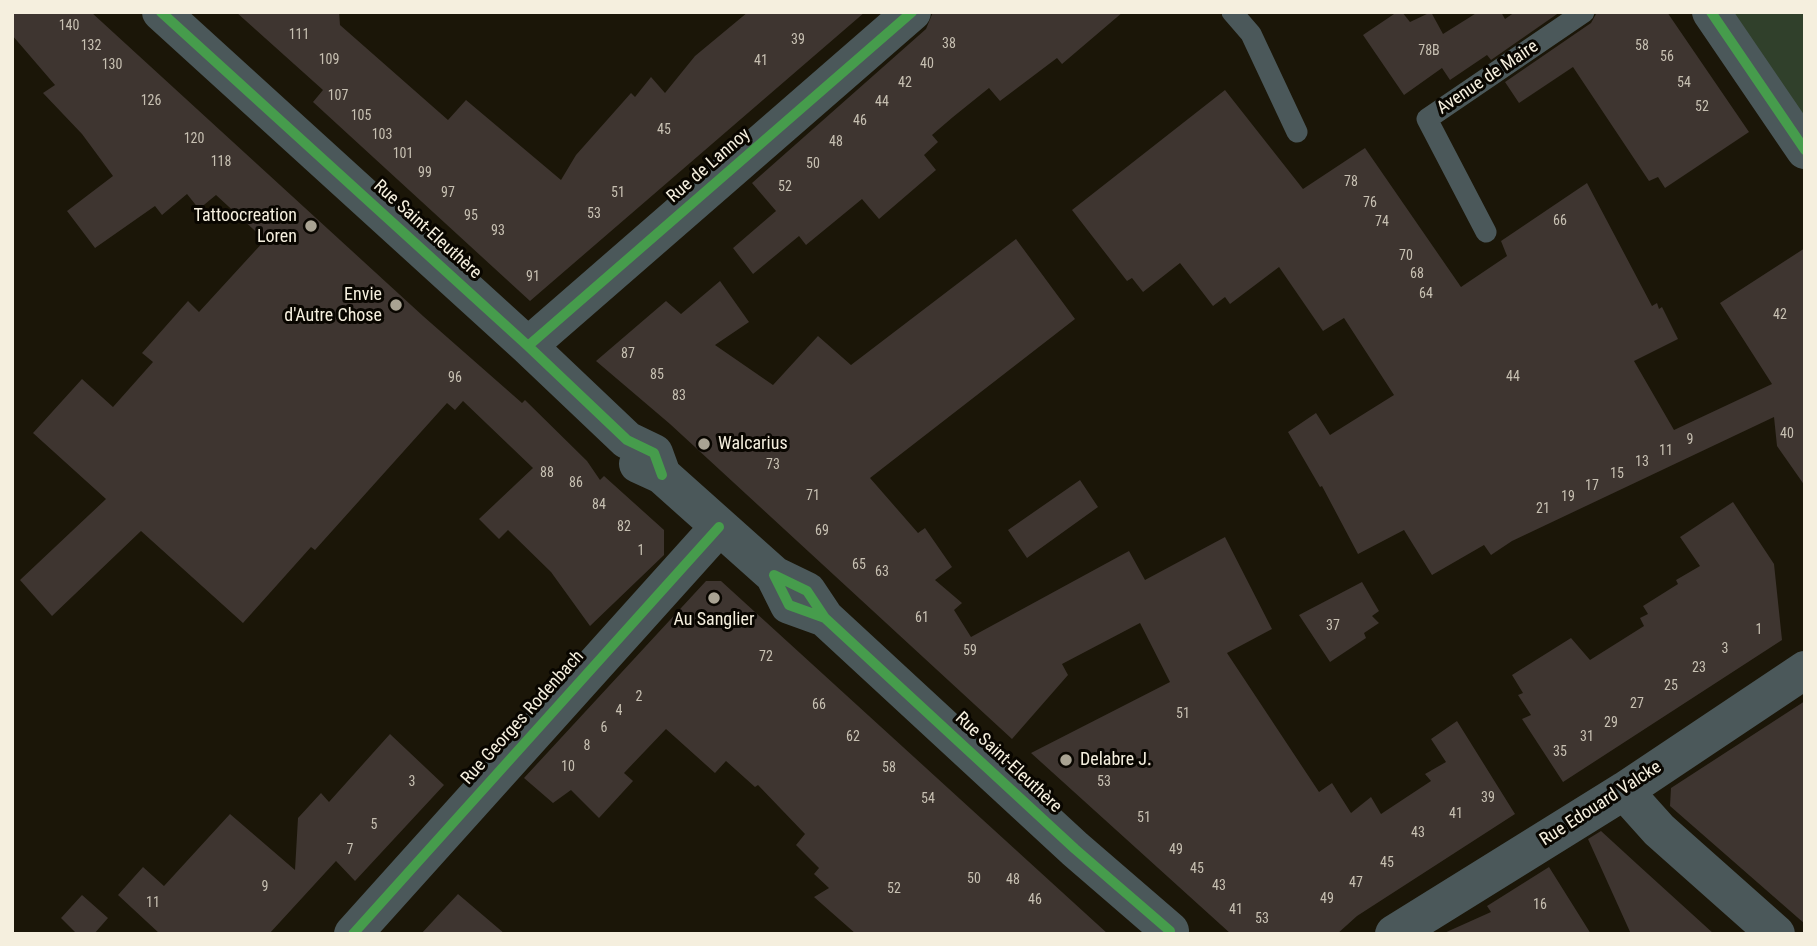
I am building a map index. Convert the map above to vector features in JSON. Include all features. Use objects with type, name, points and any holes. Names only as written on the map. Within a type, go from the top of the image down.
[{"type":"street","name":"Rue Saint-Eleuthère","points":[[161,12],[528,346],[627,440],[654,453],[662,474],[719,527],[774,575],[807,591],[825,618],[1075,849],[1172,933]]},
{"type":"street","name":"Rue de Lannoy","points":[[528,346],[912,12]]},
{"type":"street","points":[[1711,12],[1805,150]]},
{"type":"street","name":"Rue Georges Rodenbach","points":[[354,934],[719,527]]},
{"type":"street","name":"Rue Edouard Valcke","points":[[1394,934],[1624,791],[1805,670]]},
{"type":"street","points":[[1624,791],[1659,830],[1776,934]]},
{"type":"lane","points":[[1232,12],[1251,34],[1297,132]]},
{"type":"lane","name":"Avenue de Maire","points":[[1486,232],[1427,120],[1584,12]]},
{"type":"green space","points":[[1728,12],[1805,12],[1805,121]]},
{"type":"building","points":[[12,12],[91,12],[423,316],[522,403],[525,400],[587,461],[600,480],[604,476],[664,530],[664,555],[590,626],[551,572],[508,530],[499,539],[479,519],[533,468],[463,401],[455,410],[447,403],[315,550],[311,547],[243,623],[141,531],[52,616],[20,580],[106,499],[33,433],[82,379],[113,407],[153,362],[142,353],[188,301],[199,312],[265,240],[216,195],[199,209],[187,194],[162,215],[155,206],[95,248],[67,211],[113,176],[82,134],[43,93],[55,85],[12,35]]},
{"type":"building","points":[[236,12],[339,12],[340,25],[448,120],[466,100],[561,180],[576,155],[631,93],[635,97],[651,77],[665,93],[695,56],[748,12],[865,12],[530,301],[313,102],[323,90]]},
{"type":"building","points":[[933,12],[1123,12],[1062,64],[1057,58],[1000,101],[989,88],[953,117],[932,135],[938,142],[924,155],[936,170],[879,219],[862,199],[806,245],[799,236],[753,274],[733,248],[776,211],[752,183],[926,29]]},
{"type":"building","points":[[1397,12],[1402,12],[1410,22],[1431,12],[1443,34],[1478,12],[1501,12],[1505,19],[1515,12],[1560,12],[1491,60],[1487,55],[1450,80],[1442,68],[1404,95],[1363,35]]},
{"type":"building","points":[[1597,12],[1667,12],[1749,132],[1665,188],[1658,177],[1649,181],[1573,67],[1519,103],[1505,82],[1591,23]]},
{"type":"building","points":[[1225,90],[1303,189],[1365,148],[1461,287],[1507,256],[1501,241],[1587,183],[1652,306],[1657,303],[1659,309],[1662,307],[1678,339],[1634,361],[1674,430],[1772,384],[1720,303],[1805,248],[1805,486],[1777,446],[1774,417],[1512,541],[1491,555],[1484,545],[1432,575],[1404,530],[1358,554],[1322,486],[1320,487],[1288,432],[1316,413],[1330,435],[1394,395],[1344,318],[1323,331],[1279,267],[1230,304],[1225,297],[1213,306],[1180,263],[1143,292],[1132,278],[1127,281],[1072,210]]},
{"type":"building","points":[[1016,239],[1075,319],[870,478],[918,533],[925,528],[952,567],[935,580],[962,603],[954,610],[971,637],[1129,551],[1145,580],[1225,537],[1272,629],[1227,653],[1319,792],[1332,783],[1351,813],[1371,797],[1381,814],[1431,781],[1425,774],[1446,762],[1431,739],[1457,721],[1515,814],[1357,916],[1337,934],[1231,934],[1031,753],[1170,682],[1140,623],[1062,664],[1068,675],[1012,739],[670,424],[596,361],[666,301],[681,314],[720,281],[749,322],[715,345],[773,385],[818,336],[851,365]]},
{"type":"building","points":[[1080,480],[1098,507],[1027,558],[1008,530]]},
{"type":"building","points":[[1733,502],[1774,564],[1782,640],[1563,782],[1522,719],[1531,715],[1518,695],[1523,693],[1512,675],[1571,638],[1590,660],[1644,626],[1640,618],[1648,614],[1643,606],[1678,584],[1676,580],[1700,566],[1680,537]]},
{"type":"building","points":[[706,581],[721,581],[1108,934],[856,934],[814,897],[829,888],[814,874],[819,868],[796,845],[805,834],[758,785],[755,787],[726,761],[715,773],[666,729],[624,773],[633,781],[599,818],[571,790],[553,803],[524,778]]},
{"type":"building","points":[[1362,582],[1379,611],[1372,616],[1379,623],[1364,633],[1366,638],[1330,662],[1299,615]]},
{"type":"building","points":[[1805,701],[1805,924],[1670,806],[1671,788]]},
{"type":"building","points":[[390,734],[444,785],[355,881],[336,861],[269,934],[160,934],[118,895],[143,867],[164,886],[230,814],[295,870],[298,818],[321,793],[329,802]]},
{"type":"building","points":[[1601,831],[1714,934],[1631,934],[1588,839]]},
{"type":"building","points":[[1549,867],[1591,934],[1442,934],[1491,912],[1487,906]]},
{"type":"building","points":[[458,894],[505,934],[421,934]]},
{"type":"building","points":[[82,895],[108,918],[94,934],[77,934],[61,918]]},
{"type":"cycle path","points":[[161,12],[528,346],[627,440],[654,453],[662,475]]},
{"type":"cycle path","points":[[528,346],[912,12]]},
{"type":"cycle path","points":[[1711,12],[1805,150]]},
{"type":"cycle path","points":[[353,934],[719,527]]},
{"type":"cycle path","points":[[825,618],[789,605],[774,575],[807,591],[825,618],[1075,849],[1170,931]]},
{"type":"place","name":"Tattoocreation Loren","points":[[311,226]]},
{"type":"place","name":"Envie d'Autre Chose","points":[[396,305]]},
{"type":"place","name":"Walcarius","points":[[704,444]]},
{"type":"place","name":"Au Sanglier","points":[[714,598]]},
{"type":"place","name":"Delabre J.","points":[[1066,760]]}]
